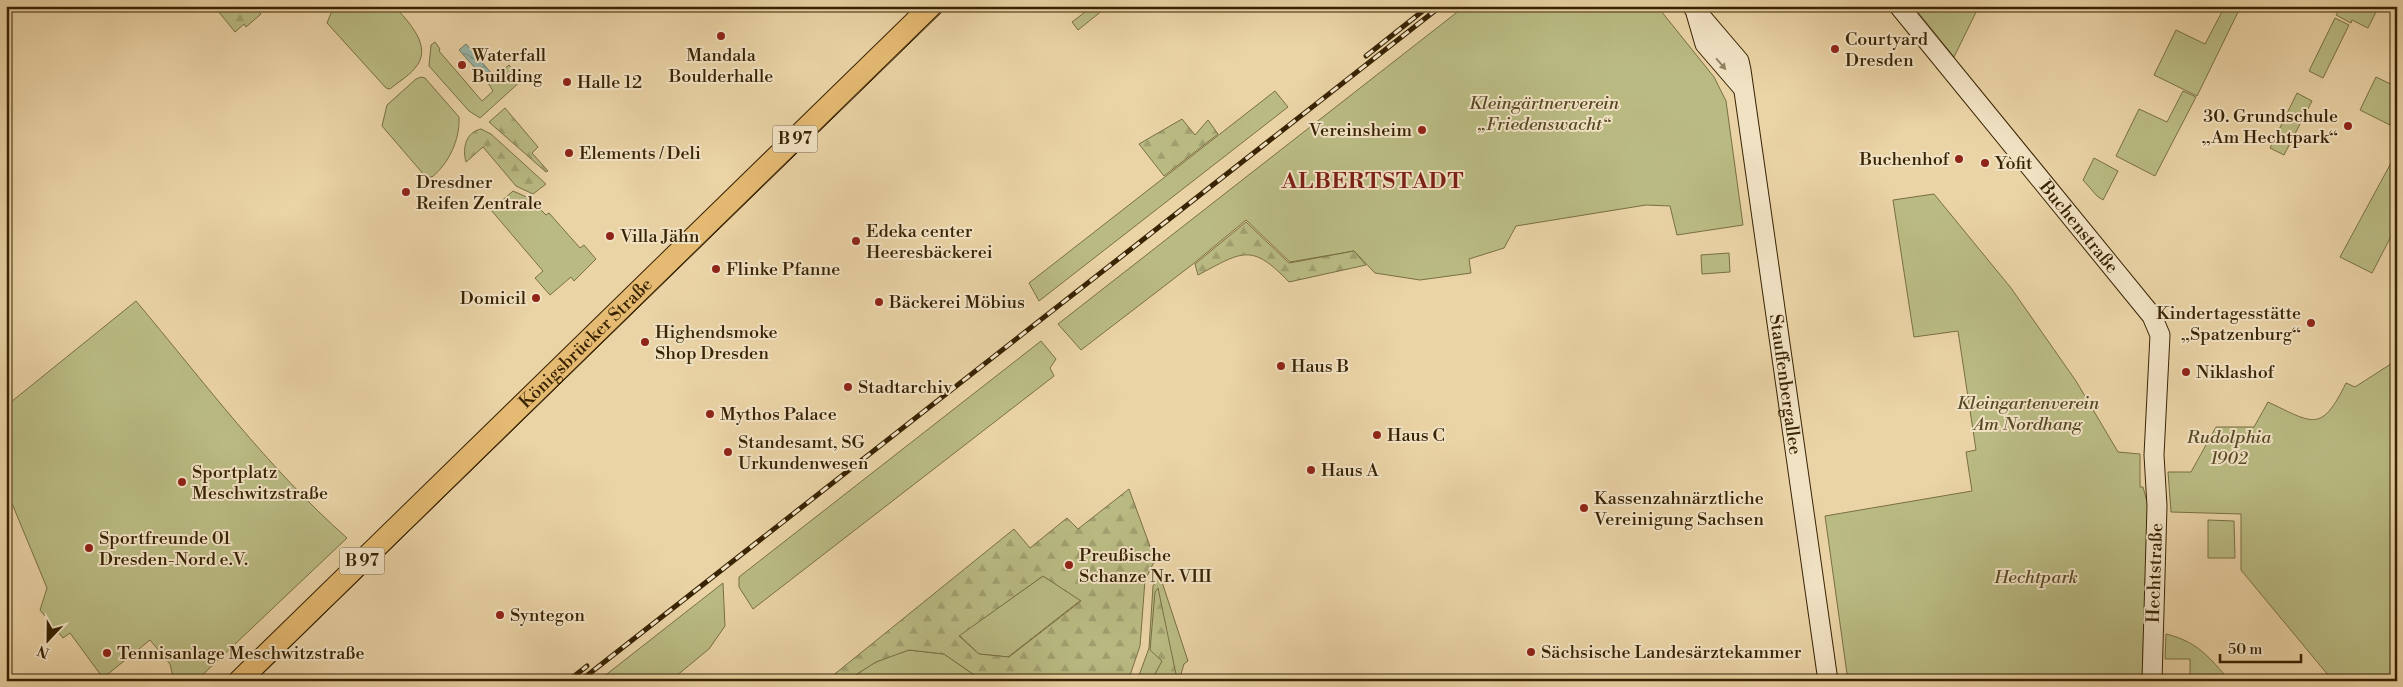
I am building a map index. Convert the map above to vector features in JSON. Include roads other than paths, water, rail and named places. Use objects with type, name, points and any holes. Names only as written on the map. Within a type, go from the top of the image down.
[{"type":"main road","name":"Königsbrücker Straße","points":[[238,681],[931,6]]},
{"type":"street","name":"Buchenstraße","points":[[1899,6],[2152,316],[2160,335]]},
{"type":"street","name":"Stauffenbergallee","points":[[1697,8],[1705,44],[1742,88],[1828,681]]},
{"type":"street","name":"Hechtstraße","points":[[2152,681],[2157,506],[2154,465],[2160,335]]},
{"type":"water","points":[[466,44],[493,75],[486,80],[459,50]]},
{"type":"tram line","points":[[255,681],[948,6]]},
{"type":"railway","points":[[1366,56],[1429,6]]},
{"type":"railway","points":[[580,681],[1441,6]]},
{"type":"railway","points":[[568,681],[587,666]]},
{"type":"place","name":"Mandala Boulderhalle","points":[[721,36]]},
{"type":"place","name":"Courtyard Dresden","points":[[1835,49]]},
{"type":"place","name":"Waterfall Building","points":[[462,65]]},
{"type":"place","name":"Halle 12","points":[[567,82]]},
{"type":"place","name":"30. Grundschule „Am Hechtpark“","points":[[2348,126]]},
{"type":"place","name":"Vereinsheim","points":[[1422,130]]},
{"type":"place","name":"Elements / Deli","points":[[569,153]]},
{"type":"place","name":"Buchenhof","points":[[1959,159]]},
{"type":"place","name":"Yofit","points":[[1985,163]]},
{"type":"place","name":"Dresdner Reifen Zentrale","points":[[406,192]]},
{"type":"place","name":"Villa Jähn","points":[[610,236]]},
{"type":"place","name":"Edeka center Heeresbäckerei","points":[[856,241]]},
{"type":"place","name":"Flinke Pfanne","points":[[716,269]]},
{"type":"place","name":"Domicil","points":[[536,298]]},
{"type":"place","name":"Bäckerei Möbius","points":[[879,302]]},
{"type":"place","name":"Kindertagesstätte „Spatzenburg“","points":[[2311,323]]},
{"type":"place","name":"Highendsmoke Shop Dresden","points":[[645,342]]},
{"type":"place","name":"Haus B","points":[[1281,366]]},
{"type":"place","name":"Niklashof","points":[[2186,372]]},
{"type":"place","name":"Stadtarchiv","points":[[848,387]]},
{"type":"place","name":"Mythos Palace","points":[[710,414]]},
{"type":"place","name":"Haus C","points":[[1377,435]]},
{"type":"place","name":"Standesamt, SG Urkundenwesen","points":[[728,452]]},
{"type":"place","name":"Haus A","points":[[1311,470]]},
{"type":"place","name":"Sportplatz Meschwitzstraße","points":[[182,482]]},
{"type":"place","name":"Kassenzahnärztliche Vereinigung Sachsen","points":[[1584,508]]},
{"type":"place","name":"Sportfreunde 01 Dresden-Nord e.V.","points":[[89,548]]},
{"type":"place","name":"Preußische Schanze Nr. VIII","points":[[1069,565]]},
{"type":"place","name":"Syntegon","points":[[500,615]]},
{"type":"place","name":"Sächsische Landesärztekammer","points":[[1531,652]]},
{"type":"place","name":"Tennisanlage Meschwitzstraße","points":[[107,653]]},
{"type":"district","name":"ALBERTSTADT","points":[[1373,181]]},
{"type":"park label","name":"Kleingärtnerverein „Friedenswacht“","points":[[1544,113]]},
{"type":"park label","name":"Kleingartenverein Am Nordhang","points":[[2028,413]]},
{"type":"park label","name":"Rudolphia 1902","points":[[2229,447]]},
{"type":"park label","name":"Hechtpark","points":[[2036,577]]}]
